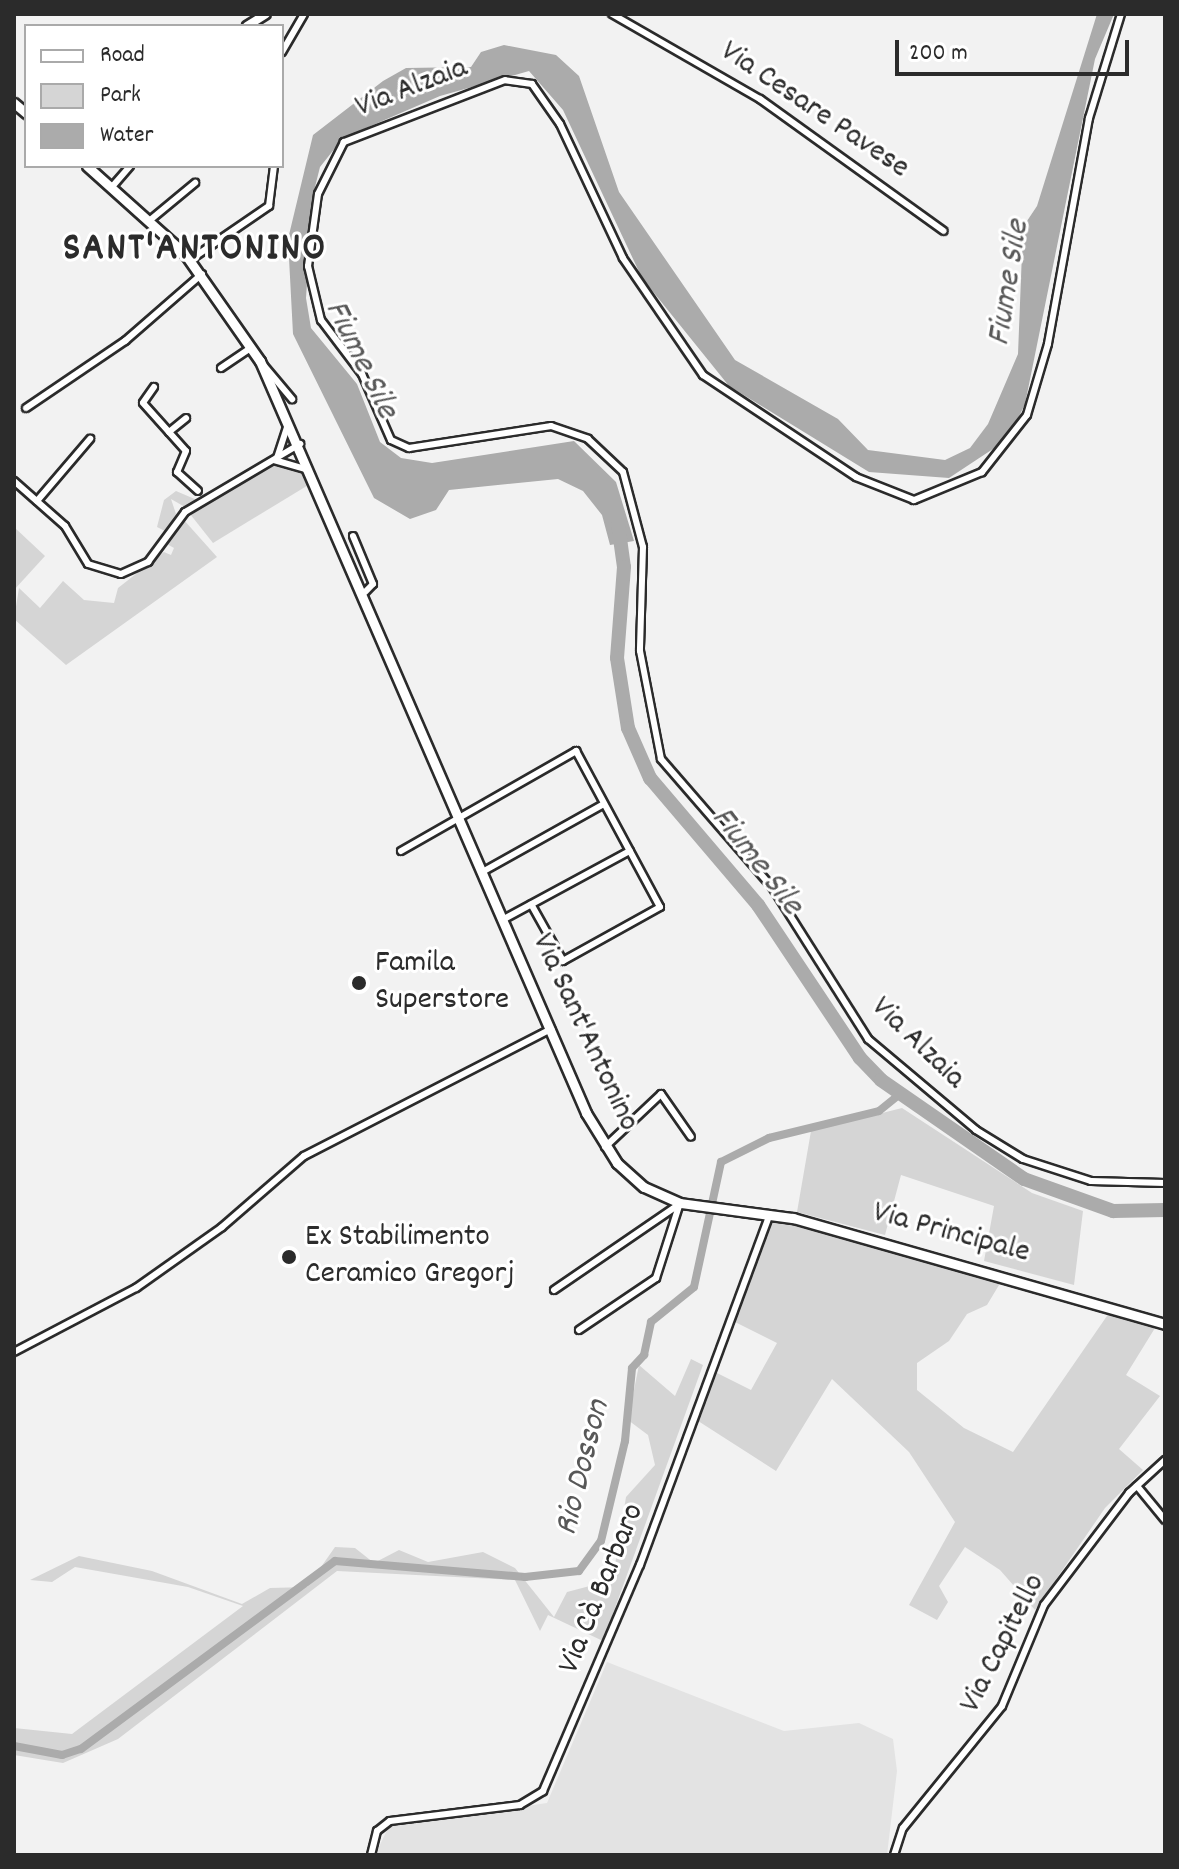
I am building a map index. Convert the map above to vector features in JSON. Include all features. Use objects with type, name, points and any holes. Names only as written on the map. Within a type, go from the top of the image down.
[{"type":"main road","name":"Via Sant'Antonino","points":[[89,168],[190,260],[260,361],[314,475],[551,1029],[605,1147],[635,1180],[680,1203],[721,1209]]},
{"type":"main road","name":"Via Principale","points":[[721,1209],[770,1214],[1165,1324]]},
{"type":"street","points":[[284,49],[304,14]]},
{"type":"street","name":"Via Cesare Pavese","points":[[612,14],[760,99],[944,231]]},
{"type":"street","name":"Via Alzaia","points":[[1121,14],[1089,118],[1048,344],[1027,415],[982,472],[914,500],[856,477],[703,375],[623,258],[560,124],[532,84],[505,80],[344,142],[318,194],[308,266],[321,320],[362,374],[391,440],[409,448],[551,426],[588,439],[623,472],[643,547],[640,651],[661,759],[772,887],[868,1039],[964,1121],[1023,1159],[1091,1181],[1165,1183]]},
{"type":"street","points":[[111,188],[128,168]]},
{"type":"street","points":[[190,260],[269,206],[274,168]]},
{"type":"street","points":[[149,221],[195,183]]},
{"type":"street","points":[[26,408],[125,341],[202,274]]},
{"type":"street","points":[[221,368],[252,347]]},
{"type":"street","name":"Via Sant'Antonino","points":[[260,361],[292,399]]},
{"type":"street","points":[[154,387],[143,403],[186,451],[177,472],[198,491]]},
{"type":"street","points":[[169,432],[186,418]]},
{"type":"street","points":[[276,459],[288,419]]},
{"type":"street","points":[[37,501],[90,439]]},
{"type":"street","points":[[14,481],[65,526],[88,564],[124,574],[148,562],[181,515],[300,444]]},
{"type":"street","points":[[276,459],[314,475]]},
{"type":"street","name":"Via Sant'Antonino","points":[[353,536],[373,584],[365,592]]},
{"type":"street","points":[[401,851],[576,751],[660,907],[563,961],[531,904]]},
{"type":"street","points":[[484,871],[604,804]]},
{"type":"street","points":[[504,919],[630,851]]},
{"type":"street","points":[[14,1352],[136,1288],[222,1227],[304,1156],[551,1029]]},
{"type":"street","points":[[605,1147],[661,1094],[691,1137]]},
{"type":"street","points":[[554,1290],[680,1203]]},
{"type":"street","points":[[579,1330],[656,1278],[680,1203]]},
{"type":"street","name":"Via Cà Barbaro","points":[[371,1855],[377,1831],[390,1821],[520,1805],[543,1791],[635,1579],[770,1214]]},
{"type":"street","name":"Via Capitello","points":[[894,1855],[903,1828],[981,1741],[1002,1706],[1044,1605],[1137,1486],[1165,1460]]},
{"type":"street","points":[[1137,1486],[1165,1520]]},
{"type":"shaded area","points":[[607,1662],[784,1731],[859,1723],[893,1739],[897,1771],[887,1855],[375,1855],[389,1826],[547,1803]]},
{"type":"green space","points":[[275,464],[298,468],[310,484],[213,543],[190,514]]},
{"type":"green space","points":[[176,491],[197,500],[185,507],[171,499],[176,514],[165,531],[157,527],[164,500]]},
{"type":"green space","points":[[183,519],[217,557],[66,665],[14,619],[19,588],[40,608],[63,581],[84,600],[114,603],[118,588],[164,552],[171,555],[174,548],[167,544]]},
{"type":"green space","points":[[14,527],[45,556],[14,590]]},
{"type":"green space","points":[[902,1108],[1032,1193],[1083,1211],[1074,1285],[984,1261],[994,1206],[901,1175],[885,1235],[797,1212],[811,1131]]},
{"type":"green space","points":[[772,1220],[1002,1280],[987,1305],[967,1314],[949,1341],[917,1363],[917,1390],[964,1428],[1013,1452],[1109,1313],[1155,1328],[1126,1375],[1160,1396],[1119,1449],[1143,1470],[1105,1508],[1035,1610],[1000,1570],[965,1547],[939,1586],[948,1602],[937,1620],[909,1605],[955,1522],[909,1452],[832,1379],[776,1471],[695,1419],[713,1371],[751,1390],[777,1343],[733,1321]]},
{"type":"green space","points":[[691,1359],[703,1365],[603,1641],[548,1615],[540,1631],[515,1580],[337,1571],[118,1739],[63,1763],[14,1755],[14,1728],[72,1734],[243,1606],[188,1587],[75,1567],[52,1582],[30,1580],[79,1556],[152,1571],[242,1604],[270,1588],[307,1587],[335,1547],[355,1548],[374,1563],[399,1550],[428,1562],[483,1552],[515,1568],[554,1617],[567,1592],[605,1582],[614,1571],[626,1497],[655,1465],[648,1435],[628,1420],[639,1365],[675,1396]]},
{"type":"water","points":[[1097,14],[1114,14],[1095,59],[1025,404],[1008,439],[949,478],[869,472],[729,386],[642,278],[563,110],[529,71],[440,96],[343,138],[320,167],[313,195],[306,298],[311,328],[357,384],[380,442],[401,458],[432,463],[574,441],[616,482],[634,541],[610,545],[602,515],[583,491],[558,479],[449,490],[436,510],[410,519],[374,498],[293,334],[288,239],[313,135],[383,81],[406,68],[471,67],[481,52],[504,45],[556,55],[579,76],[619,192],[735,360],[838,419],[868,450],[945,460],[970,448],[988,424],[1018,354],[1023,227],[1037,206]]},
{"type":"waterway","name":"Fiume Sile","points":[[618,524],[624,567],[617,658],[628,728],[650,778],[758,905],[860,1058],[881,1080],[1024,1179],[1113,1211],[1165,1210]]},
{"type":"waterway","name":"Rio Dosson","points":[[14,1746],[62,1755],[81,1749],[335,1561],[525,1577],[579,1571],[601,1541],[625,1441],[632,1368],[644,1355],[651,1322],[694,1287],[721,1162],[769,1138],[879,1111],[900,1094]]},
{"type":"place","name":"Famila Superstore","points":[[359,983]]},
{"type":"place","name":"Ex Stabilimento Ceramico Gregorj","points":[[289,1257]]},
{"type":"district","name":"SANT'ANTONINO","points":[[195,251]]}]
